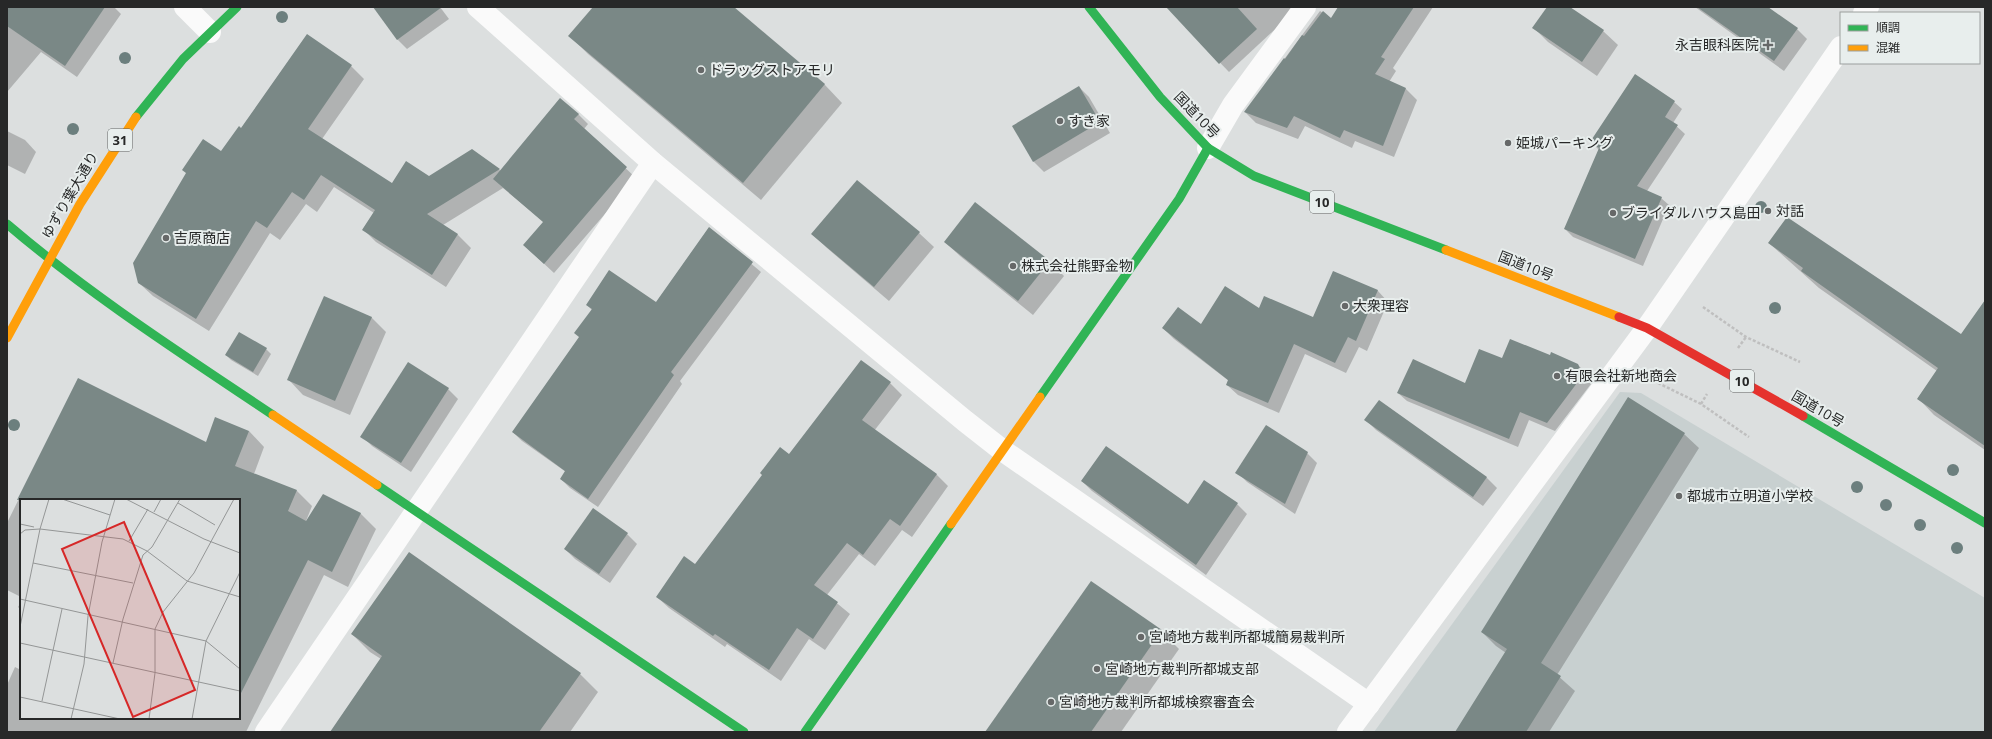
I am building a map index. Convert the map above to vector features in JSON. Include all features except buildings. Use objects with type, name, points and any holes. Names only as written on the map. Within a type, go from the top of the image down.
[{"type":"main road","name":"ゆずり葉大通り","points":[[7,338],[98,172],[129,127],[167,77],[210,32],[238,7]]},
{"type":"main road","name":"国道10号","points":[[1088,7],[1160,97],[1208,148],[1254,176],[1647,328],[1837,435],[1985,523]]},
{"type":"main road","points":[[805,732],[1179,199],[1208,148]]},
{"type":"main road","points":[[7,224],[49,260],[101,299],[415,512],[744,732]]},
{"type":"street","points":[[185,7],[210,32]]},
{"type":"street","points":[[478,7],[652,163],[1002,450],[1369,704]]},
{"type":"street","points":[[1208,148],[1233,105],[1304,7]]},
{"type":"street","points":[[1348,732],[1647,328],[1840,48]]},
{"type":"street","points":[[266,732],[652,163]]},
{"type":"path","points":[[1703,307],[1746,337],[1800,362]]},
{"type":"path","points":[[1658,383],[1701,404],[1749,437]]},
{"type":"shaded area","name":"都城市立明道小学校","points":[[1620,392],[1641,393],[1985,598],[1985,732],[1374,732]]},
{"type":"traffic: fast","points":[[136,117],[183,59],[237,7]]},
{"type":"traffic: fast","points":[[1089,7],[1160,97],[1208,148],[1254,176],[1446,250]]},
{"type":"traffic: fast","points":[[1040,397],[1179,199],[1208,148]]},
{"type":"traffic: fast","points":[[7,224],[104,300],[273,415]]},
{"type":"traffic: fast","points":[[1803,416],[1985,523]]},
{"type":"traffic: fast","points":[[377,485],[744,732]]},
{"type":"traffic: fast","points":[[805,732],[951,524]]},
{"type":"traffic: slow","points":[[7,338],[80,204],[136,117]]},
{"type":"traffic: slow","points":[[1446,250],[1619,317]]},
{"type":"traffic: slow","points":[[951,524],[1040,397]]},
{"type":"traffic: slow","points":[[273,415],[377,485]]},
{"type":"traffic: jam","points":[[1619,317],[1647,328],[1803,416]]},
{"type":"place","name":"永吉眼科医院","points":[[1768,45]]},
{"type":"place","name":"ドラッグストアモリ","points":[[701,70]]},
{"type":"place","name":"すき家","points":[[1060,121]]},
{"type":"place","name":"姫城パーキング","points":[[1508,143]]},
{"type":"place","name":"対話","points":[[1768,211]]},
{"type":"place","name":"ブライダルハウス島田","points":[[1613,213]]},
{"type":"place","name":"吉原商店","points":[[166,238]]},
{"type":"place","name":"株式会社熊野金物","points":[[1013,266]]},
{"type":"place","name":"大衆理容","points":[[1345,306]]},
{"type":"place","name":"有限会社新地商会","points":[[1557,376]]},
{"type":"place","name":"都城市立明道小学校","points":[[1679,496]]},
{"type":"place","name":"宮崎地方裁判所都城簡易裁判所","points":[[1141,637]]},
{"type":"place","name":"宮崎地方裁判所都城支部","points":[[1097,669]]},
{"type":"place","name":"宮崎地方裁判所都城検察審査会","points":[[1051,702]]}]
